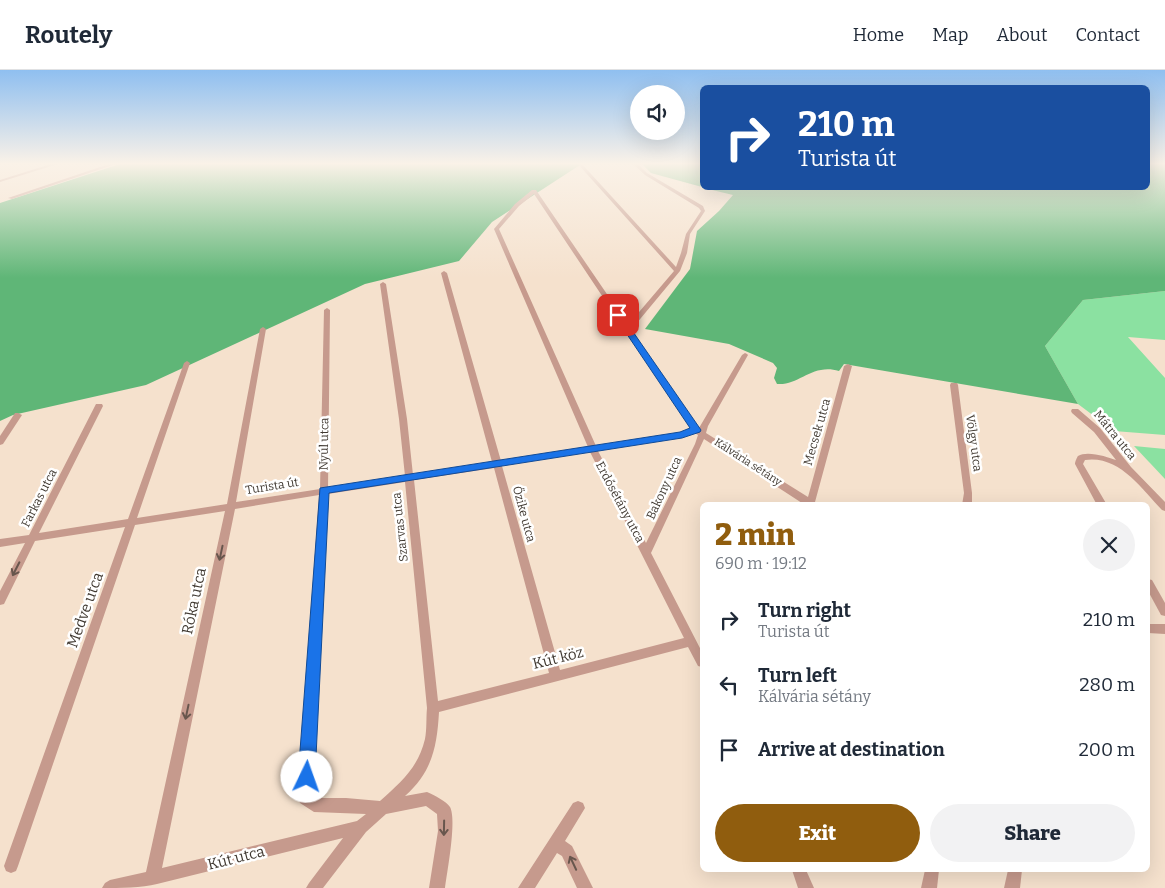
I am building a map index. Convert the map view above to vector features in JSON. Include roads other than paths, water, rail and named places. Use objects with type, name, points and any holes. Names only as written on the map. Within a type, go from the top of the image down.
[{"type":"street","name":"Erdősétány utca","points":[[522,201],[496,229],[592,448],[700,658]]},
{"type":"street","name":"Kálvária sétány","points":[[540,201],[700,431],[808,502]]},
{"type":"street","points":[[614,201],[677,271]]},
{"type":"street","points":[[628,330],[677,271],[688,234],[703,213],[703,209],[690,201]]},
{"type":"street","name":"Őzike utca","points":[[444,273],[458,331],[497,462],[556,675]]},
{"type":"street","name":"Szarvas utca","points":[[314,888],[361,827],[409,784],[421,768],[431,738],[433,708],[407,477],[403,419],[384,284]]},
{"type":"street","name":"Nyúl utca","points":[[327,310],[324,490],[306,798],[314,805],[382,808]]},
{"type":"street","name":"Róka utca","points":[[152,879],[231,505],[263,329]]},
{"type":"street","name":"Bakony utca","points":[[647,552],[666,515],[700,431],[745,355]]},
{"type":"street","name":"Medve utca","points":[[11,866],[134,522],[187,363]]},
{"type":"street","name":"Mecsek utca","points":[[812,502],[848,366]]},
{"type":"street","name":"Völgy utca","points":[[954,385],[968,493],[967,502]]},
{"type":"street","name":"Farkas utca","points":[[0,601],[99,406]]},
{"type":"street","name":"Mátra utca","points":[[1075,411],[1097,430],[1128,470]]},
{"type":"street","points":[[0,442],[18,415]]},
{"type":"street","name":"Turista út","points":[[0,543],[700,431]]},
{"type":"street","name":"Mátra utca","points":[[1100,502],[1080,464],[1081,458],[1088,456],[1101,458],[1128,470]]},
{"type":"street","points":[[1128,470],[1165,508]]},
{"type":"street","points":[[1150,586],[1165,612]]},
{"type":"street","points":[[1150,629],[1165,630]]},
{"type":"street","name":"Kút köz","points":[[433,708],[692,641]]},
{"type":"street","points":[[382,808],[427,799],[444,810],[445,831],[437,888]]},
{"type":"street","points":[[526,888],[578,808]]},
{"type":"street","name":"Kút utca","points":[[110,888],[361,827]]},
{"type":"street","points":[[555,844],[567,851],[585,888]]},
{"type":"street","points":[[801,872],[806,888]]},
{"type":"street","points":[[929,888],[932,872]]},
{"type":"street","points":[[1012,888],[1015,872]]}]
